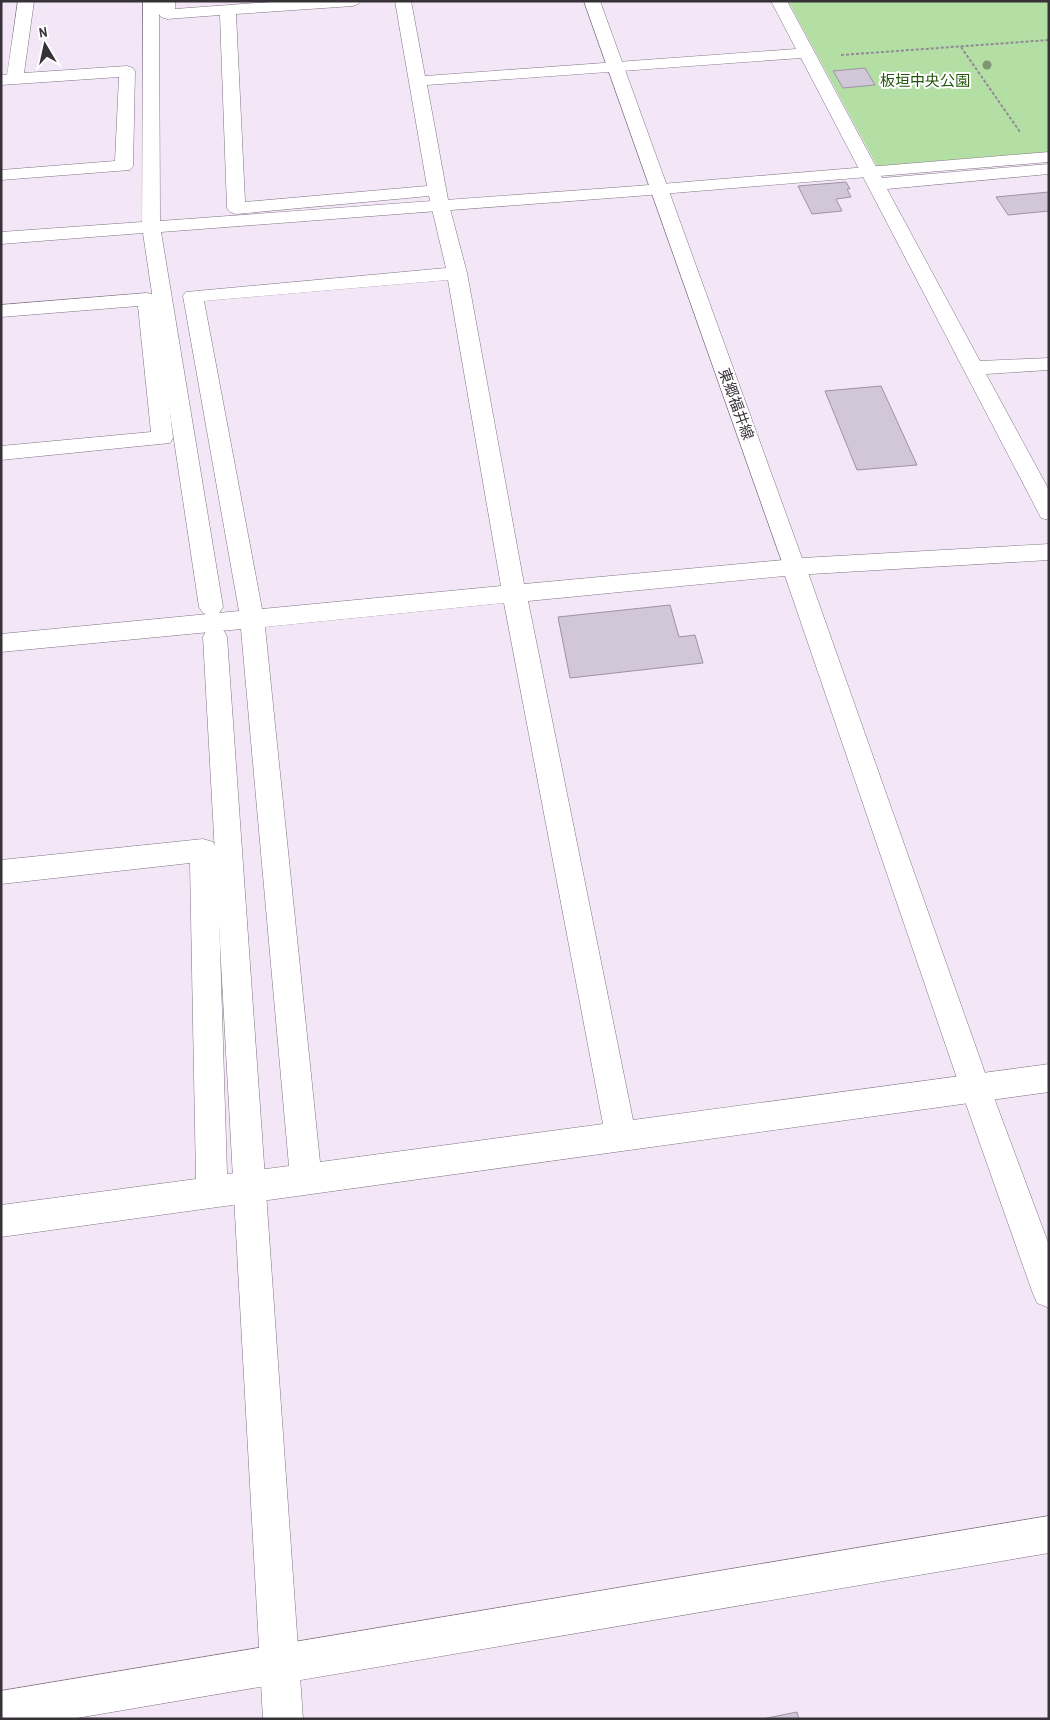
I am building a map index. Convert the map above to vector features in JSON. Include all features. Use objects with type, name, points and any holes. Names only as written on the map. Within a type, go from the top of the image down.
[{"type":"street","points":[[1,175],[124,166],[127,71],[8,80],[26,1]]},
{"type":"street","points":[[151,1],[151,226],[212,607]]},
{"type":"street","points":[[167,1],[167,14],[353,1]]},
{"type":"street","points":[[403,1],[439,198],[457,273],[514,594],[621,1137]]},
{"type":"street","name":"東郷福井線","points":[[592,1],[794,567],[975,1087],[1049,1291]]},
{"type":"street","points":[[779,1],[1049,512]]},
{"type":"street","points":[[228,10],[236,208],[1049,169]]},
{"type":"street","points":[[418,81],[806,53]]},
{"type":"street","points":[[874,178],[1049,157]]},
{"type":"street","points":[[1,238],[151,226],[439,198]]},
{"type":"street","points":[[306,1180],[252,619],[193,296],[457,273]]},
{"type":"street","points":[[1,311],[147,299],[162,438],[1,453]]},
{"type":"street","points":[[973,368],[1049,364]]},
{"type":"street","points":[[1,643],[794,567],[1049,552]]},
{"type":"street","points":[[215,637],[283,1719]]},
{"type":"street","points":[[1,872],[203,850],[212,1193]]},
{"type":"street","points":[[1,1222],[1049,1078]]},
{"type":"street","points":[[1,1711],[1049,1534]]},
{"type":"path","points":[[837,55],[1049,40]]},
{"type":"path","points":[[961,46],[1020,133]]},
{"type":"green space","name":"板垣中央公園","points":[[788,1],[1049,1],[1049,152],[877,166]]},
{"type":"building","points":[[865,68],[875,85],[843,88],[833,71]]},
{"type":"building","points":[[846,182],[850,189],[847,189],[851,197],[836,199],[842,211],[812,214],[798,186]]},
{"type":"building","points":[[1049,192],[1049,211],[1008,215],[996,197]]},
{"type":"building","points":[[881,386],[917,465],[857,470],[825,391]]},
{"type":"building","points":[[670,605],[679,637],[695,635],[703,663],[570,678],[558,617]]},
{"type":"building","points":[[797,1712],[799,1719],[762,1719]]}]
